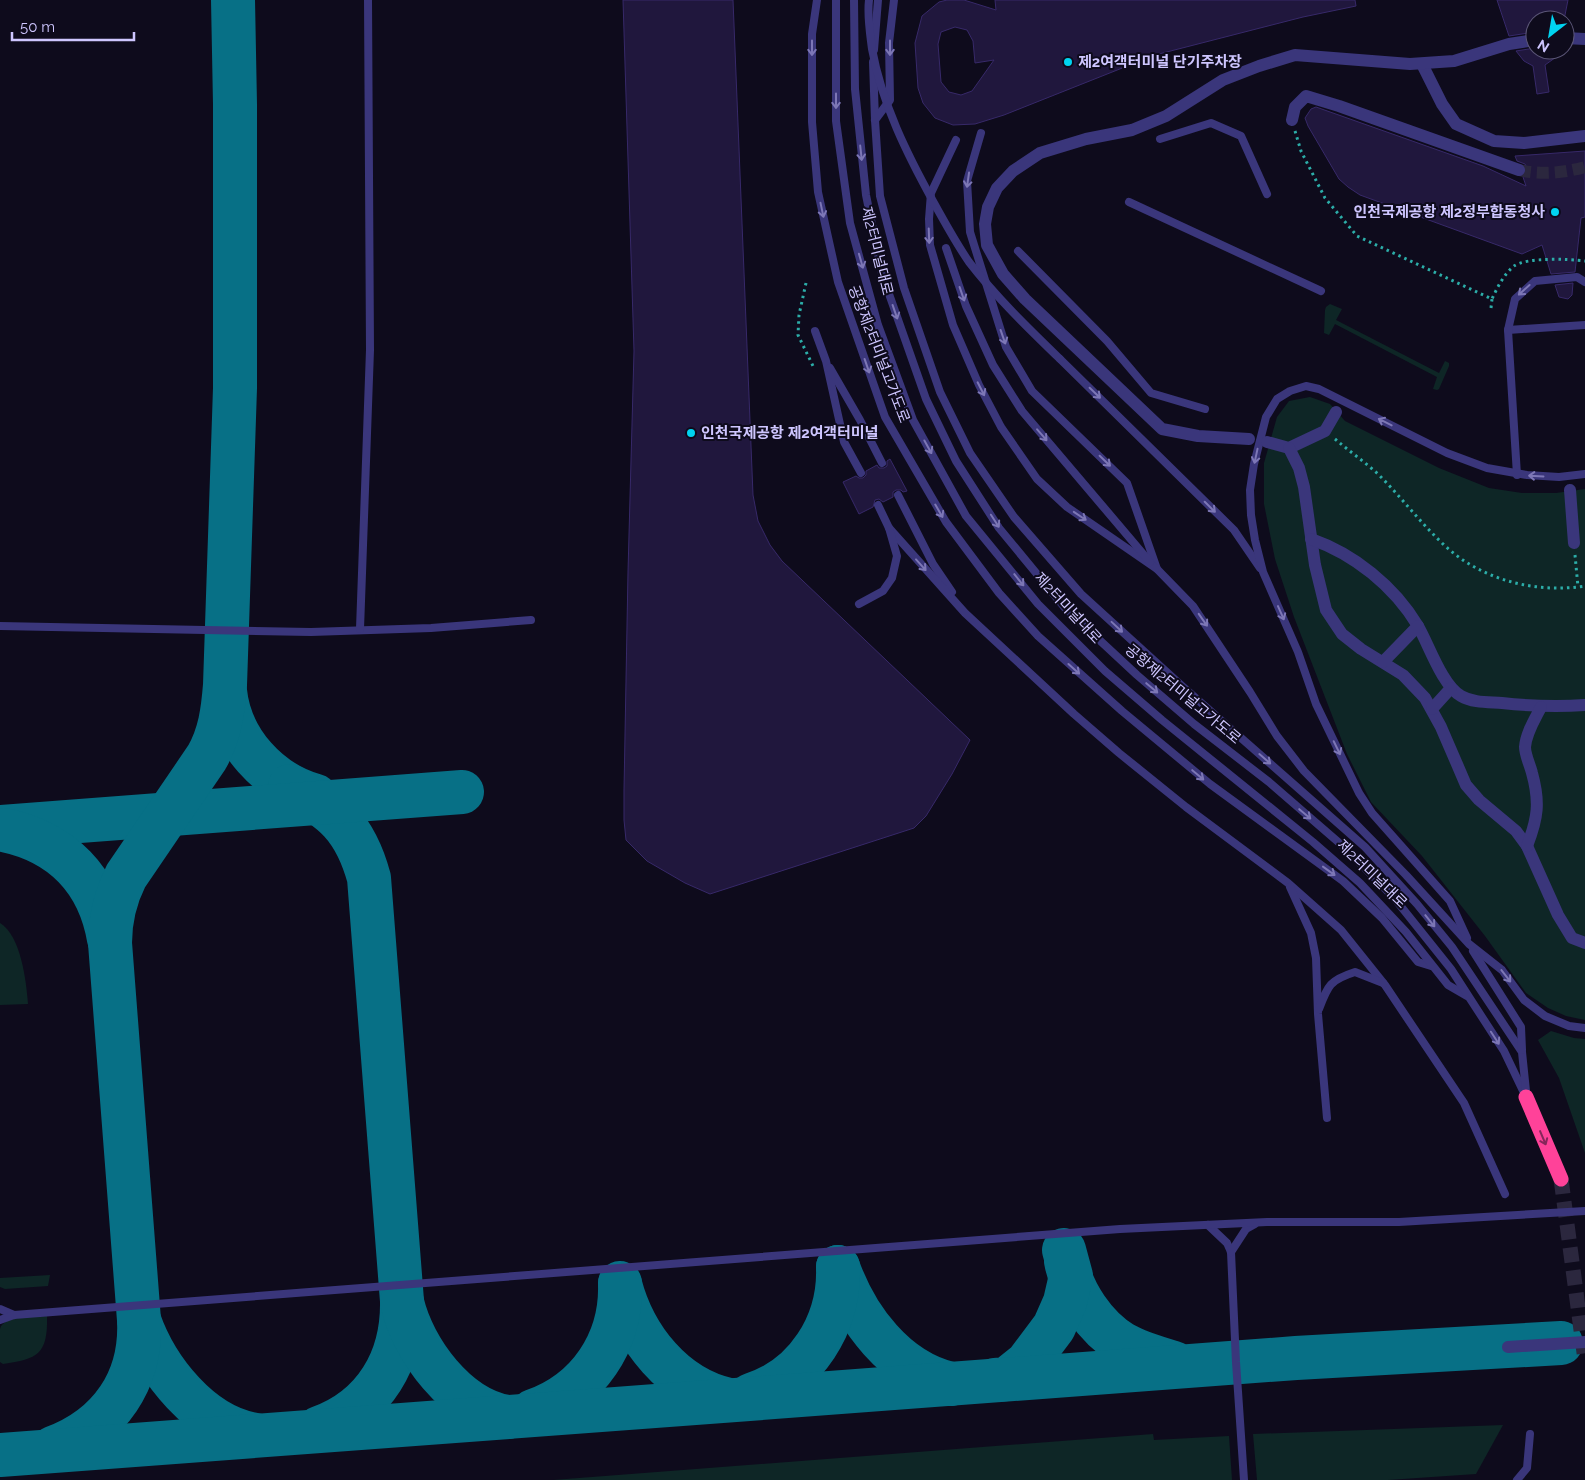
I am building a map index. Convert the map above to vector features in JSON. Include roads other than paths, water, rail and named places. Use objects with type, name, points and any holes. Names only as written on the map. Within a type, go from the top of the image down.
[{"type":"highway","name":"제2터미널대로","points":[[1526,1098],[1561,1179]]},
{"type":"street","points":[[1249,439],[1198,436],[1162,429],[1025,299],[1003,274],[987,245],[985,224],[988,206],[997,188],[1013,170],[1040,153],[1086,139],[1132,130],[1166,116],[1223,80],[1295,55],[1422,64],[1454,61],[1509,44],[1525,42]]},
{"type":"street","points":[[1422,64],[1442,104],[1456,124],[1494,141],[1524,143],[1585,136]]},
{"type":"street","points":[[1292,120],[1295,107],[1306,96],[1519,170]]},
{"type":"street","points":[[1267,442],[1289,448],[1325,431],[1336,412]]},
{"type":"street","points":[[1289,448],[1299,468],[1304,487],[1318,581],[1326,610],[1342,634],[1361,649],[1403,675],[1425,698],[1432,709],[1466,785],[1479,800],[1516,831],[1527,846],[1558,915],[1572,938],[1585,943]]},
{"type":"street","points":[[1570,490],[1574,543]]},
{"type":"street","points":[[1311,539],[1330,546],[1363,565],[1403,604],[1418,626],[1450,688],[1462,696],[1476,701],[1541,707],[1585,705]]},
{"type":"street","points":[[1382,662],[1418,626]]},
{"type":"street","points":[[1432,709],[1450,688]]},
{"type":"street","points":[[1527,846],[1537,816],[1538,804],[1536,788],[1525,750],[1526,739],[1541,707]]},
{"type":"street","points":[[1508,1347],[1585,1342]]},
{"type":"lane","points":[[360,629],[370,350],[368,0]]},
{"type":"lane","name":"공항제2터미널고가도로","points":[[817,0],[812,34],[812,122],[818,192],[838,282],[885,417],[946,522],[999,593],[1038,636],[1122,712],[1210,784],[1344,881],[1382,918],[1418,962],[1432,967]]},
{"type":"lane","name":"제2터미널대로","points":[[836,0],[836,121],[850,223],[878,325],[913,420],[966,516],[1038,604],[1105,671],[1360,882],[1406,932],[1448,985],[1469,997],[1504,1051],[1526,1098]]},
{"type":"lane","name":"공항제2터미널고가도로","points":[[854,0],[855,90],[866,195],[882,274],[926,399],[956,461],[1000,528],[1065,608],[1194,724],[1268,782],[1344,847],[1395,899],[1451,970],[1469,997]]},
{"type":"lane","points":[[869,0],[869,30],[877,74],[885,101],[926,189],[973,267],[1020,321],[1234,530],[1263,572]]},
{"type":"lane","name":"제2터미널대로","points":[[878,0],[873,72],[880,196],[904,288],[940,392],[970,453],[1014,517],[1081,594],[1182,686],[1365,847],[1417,904],[1452,947],[1522,1052],[1526,1098]]},
{"type":"lane","points":[[875,120],[890,100],[889,43],[894,0]]},
{"type":"lane","points":[[1160,139],[1211,123],[1240,136],[1266,194]]},
{"type":"lane","points":[[981,133],[967,181],[970,232],[1006,347],[1032,391],[1127,483],[1157,569]]},
{"type":"lane","points":[[956,140],[931,193],[930,245],[953,325],[979,385],[1001,426],[1037,479],[1067,507],[1157,569]]},
{"type":"lane","points":[[1129,202],[1321,291]]},
{"type":"lane","points":[[946,248],[966,306],[992,365],[1022,411],[1157,569],[1193,606],[1277,736],[1304,772],[1406,875],[1469,944],[1502,970],[1524,1000],[1545,1016],[1569,1026],[1585,1028]]},
{"type":"lane","points":[[1018,251],[1107,341],[1151,393],[1205,409]]},
{"type":"lane","points":[[1517,475],[1508,330],[1515,299],[1535,281],[1577,277],[1585,282]]},
{"type":"lane","points":[[1508,330],[1585,325]]},
{"type":"lane","points":[[815,331],[826,361],[844,442],[861,473]]},
{"type":"lane","points":[[826,361],[882,463]]},
{"type":"lane","points":[[1522,1052],[1521,1027],[1469,944],[1450,901],[1372,814],[1359,793],[1316,704],[1298,652],[1263,572],[1251,515],[1250,490],[1266,417],[1277,400],[1290,391],[1306,386],[1319,388],[1447,453],[1488,468],[1517,475],[1559,477],[1585,474]]},
{"type":"lane","points":[[898,495],[934,564],[965,613]]},
{"type":"lane","points":[[859,604],[883,591],[892,578],[896,556],[889,528],[878,505]]},
{"type":"lane","points":[[889,528],[965,613],[1056,698],[1119,753],[1186,807],[1288,883],[1341,930],[1385,985],[1464,1103],[1505,1194]]},
{"type":"lane","points":[[0,626],[311,632],[431,628],[531,620]]},
{"type":"lane","points":[[1288,883],[1310,933],[1316,958],[1318,1014],[1327,1118]]},
{"type":"lane","points":[[1318,1014],[1327,987],[1340,976],[1355,972],[1385,985]]},
{"type":"lane","points":[[0,1320],[14,1315],[1120,1229],[1267,1222],[1399,1222],[1585,1211]]},
{"type":"lane","points":[[1231,1252],[1246,1229],[1256,1223],[1267,1222]]},
{"type":"lane","points":[[1208,1225],[1227,1243],[1231,1252],[1244,1480]]},
{"type":"lane","points":[[0,1309],[14,1315]]},
{"type":"lane","points":[[1517,1480],[1527,1468],[1530,1434]]},
{"type":"tunnel","points":[[1519,170],[1552,173],[1585,167]]},
{"type":"tunnel","points":[[1561,1179],[1585,1360]]},
{"type":"place","name":"제2여객터미널 단기주차장","points":[[1068,62]]},
{"type":"place","name":"인천국제공항 제2정부합동청사","points":[[1555,212]]},
{"type":"place","name":"인천국제공항 제2여객터미널","points":[[691,433]]}]
